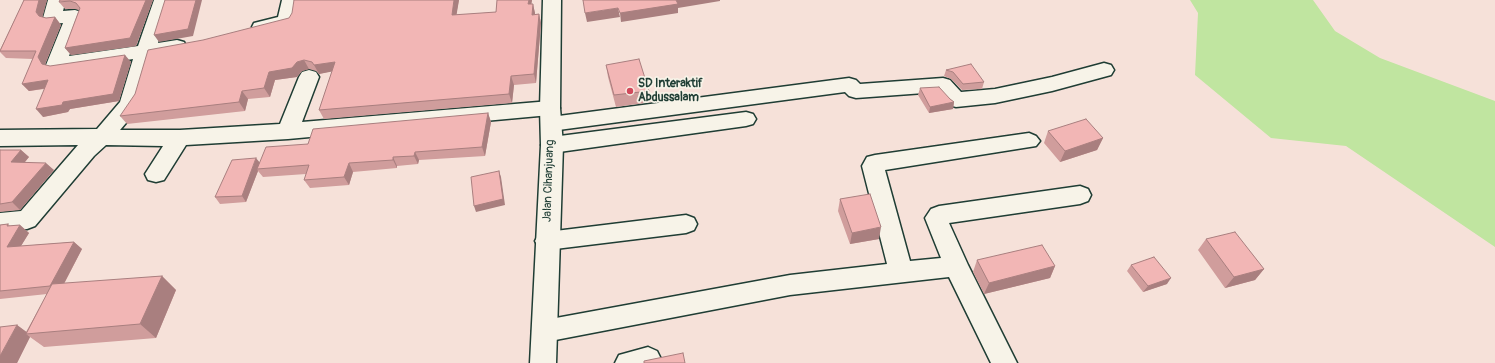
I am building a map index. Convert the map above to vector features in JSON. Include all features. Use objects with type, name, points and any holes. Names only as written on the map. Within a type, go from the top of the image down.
[{"type":"street","points":[[57,0],[52,18],[75,16],[56,65],[146,52],[192,43]]},
{"type":"street","points":[[243,32],[286,21],[291,0]]},
{"type":"street","name":"Jalan Cihanjuang","points":[[543,363],[551,125],[552,0]]},
{"type":"street","points":[[0,222],[27,220],[86,150],[102,137],[119,119],[130,102],[160,4]]},
{"type":"street","points":[[551,125],[779,93],[849,85],[856,92],[943,85],[956,100],[995,96],[1052,84],[1104,70]]},
{"type":"street","points":[[288,131],[309,77]]},
{"type":"street","points":[[0,138],[102,137],[152,139],[288,131],[746,119]]},
{"type":"street","points":[[156,174],[180,138]]},
{"type":"street","points":[[900,271],[873,166],[875,163],[1029,141]]},
{"type":"street","points":[[1004,363],[956,266],[936,218],[939,215],[1080,195]]},
{"type":"street","points":[[547,241],[686,224]]},
{"type":"street","points":[[545,331],[790,285],[900,271],[956,266]]},
{"type":"green space","points":[[1190,0],[1313,0],[1335,31],[1380,58],[1495,101],[1495,247],[1346,146],[1271,138],[1195,75],[1198,13]]},
{"type":"building","points":[[24,0],[39,0],[36,12],[39,16],[46,18],[55,17],[38,57],[42,64],[50,66],[125,55],[113,94],[63,102],[62,105],[36,109],[48,80],[22,84],[36,51],[0,51]]},
{"type":"building","points":[[60,0],[146,0],[130,38],[65,48],[80,8],[76,3],[70,1],[59,2]]},
{"type":"building","points":[[165,0],[196,0],[188,29],[154,35]]},
{"type":"building","points":[[294,0],[454,0],[452,15],[496,12],[497,0],[529,0],[528,4],[533,4],[532,15],[539,14],[534,74],[511,76],[509,94],[319,110],[335,62],[314,65],[312,62],[304,60],[297,62],[292,68],[269,72],[264,88],[242,91],[239,102],[120,116],[135,94],[148,50],[203,40],[289,18],[292,13]]},
{"type":"building","points":[[583,0],[676,0],[678,4],[620,13],[618,8],[585,13]]},
{"type":"building","points":[[639,59],[649,91],[614,95],[606,65]]},
{"type":"building","points":[[971,64],[984,82],[963,84],[953,72],[946,70]]},
{"type":"building","points":[[939,87],[954,102],[930,107],[920,88]]},
{"type":"building","points":[[488,113],[482,147],[415,152],[414,156],[393,157],[393,160],[349,163],[344,177],[304,180],[309,165],[257,169],[266,147],[308,144],[313,129]]},
{"type":"building","points":[[1086,119],[1103,138],[1065,151],[1048,131]]},
{"type":"building","points":[[0,150],[21,150],[11,162],[46,163],[12,202],[0,204]]},
{"type":"building","points":[[256,158],[242,196],[215,197],[232,160]]},
{"type":"building","points":[[499,171],[503,199],[474,206],[471,177]]},
{"type":"building","points":[[870,194],[881,227],[852,233],[840,199]]},
{"type":"building","points":[[8,224],[7,226],[20,225],[7,247],[74,242],[50,286],[0,291],[0,225]]},
{"type":"building","points":[[1235,232],[1264,269],[1234,277],[1206,239]]},
{"type":"building","points":[[1042,245],[1055,266],[989,283],[977,260]]},
{"type":"building","points":[[1154,257],[1171,278],[1148,286],[1131,265]]},
{"type":"building","points":[[162,276],[140,324],[26,334],[52,284]]},
{"type":"building","points":[[17,325],[0,356],[0,327]]},
{"type":"building","points":[[683,353],[685,363],[644,363],[644,361]]},
{"type":"place","name":"SD Interaktif Abdussalam","points":[[630,91]]}]
